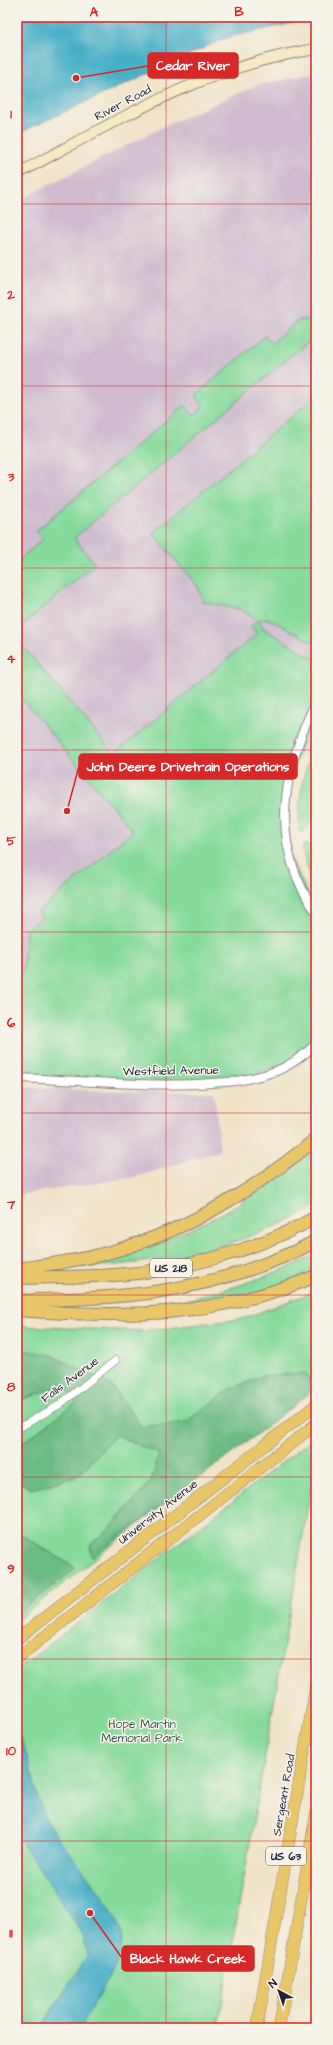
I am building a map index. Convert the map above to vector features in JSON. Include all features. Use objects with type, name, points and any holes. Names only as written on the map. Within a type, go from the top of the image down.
[{"type":"highway","points":[[17,1269],[96,1256],[124,1248],[170,1231],[212,1211],[252,1188],[316,1140]]},
{"type":"highway","name":"US 218","points":[[17,1278],[116,1275],[174,1267],[226,1254],[258,1243],[316,1217]]},
{"type":"highway","name":"US 218","points":[[17,1301],[116,1296],[178,1288],[234,1274],[295,1252],[316,1241]]},
{"type":"highway","points":[[17,1310],[83,1315],[139,1315],[180,1312],[261,1296],[316,1276]]},
{"type":"main road","name":"River Road","points":[[17,174],[149,104],[197,81],[248,64],[316,49]]},
{"type":"main road","name":"University Avenue","points":[[17,1639],[316,1405]]},
{"type":"main road","points":[[17,1658],[316,1424]]},
{"type":"main road","name":"Sergeant Road","points":[[257,2028],[316,1684]]},
{"type":"main road","name":"US 63","points":[[280,2028],[316,1814]]},
{"type":"street","points":[[316,701],[290,769],[284,812],[289,854],[305,894],[316,912]]},
{"type":"street","name":"Westfield Avenue","points":[[17,1078],[133,1085],[187,1085],[227,1082],[260,1077],[277,1071],[296,1061],[316,1044]]},
{"type":"street","name":"Falls Avenue","points":[[17,1429],[59,1405],[116,1360]]},
{"type":"shaded area","points":[[316,73],[316,667],[17,1068],[17,201],[171,123],[257,85]]},
{"type":"shaded area","points":[[17,1087],[109,1091],[214,1092],[220,1151],[135,1177],[17,1195]]},
{"type":"green space","points":[[314,319],[316,322],[316,335],[74,538],[95,564],[18,629],[24,636],[18,641],[114,754],[257,634],[251,626],[258,620],[263,628],[316,660],[316,701],[286,791],[289,854],[316,912],[316,1044],[296,1061],[227,1082],[17,1078],[17,976],[23,972],[26,931],[42,917],[38,912],[133,831],[17,693],[17,603],[22,599],[17,593],[17,562],[43,539],[36,531],[185,405],[193,415],[203,407],[196,395],[265,336],[272,343],[299,320]]},
{"type":"green space","points":[[316,396],[316,644],[269,619],[258,620],[240,609],[203,602],[198,587],[153,533]]},
{"type":"green space","points":[[316,738],[316,820],[300,833],[299,820],[302,784]]},
{"type":"green space","points":[[304,845],[310,846],[316,858],[316,887],[306,864],[302,847]]},
{"type":"green space","points":[[316,1149],[316,1206],[260,1232],[232,1243],[202,1251],[143,1262],[82,1267],[81,1264],[175,1235],[213,1218],[249,1198]]},
{"type":"green space","points":[[316,1255],[316,1272],[258,1293],[162,1309],[161,1306],[221,1291],[259,1279]]},
{"type":"green space","points":[[316,1291],[316,1384],[17,1620],[17,1326],[142,1331],[242,1319]]},
{"type":"green space","points":[[17,1349],[51,1355],[111,1385],[142,1427],[186,1422],[230,1389],[262,1376],[306,1373],[316,1388],[230,1455],[92,1557],[90,1545],[112,1526],[151,1481],[159,1454],[116,1435],[77,1477],[31,1489],[17,1480],[17,1447],[77,1402],[63,1384],[17,1402]]},
{"type":"green space","name":"Hope Martin Memorial Park","points":[[316,1436],[316,1459],[218,2028],[17,2028],[17,1670]]},
{"type":"green space","points":[[17,1532],[76,1568],[17,1614]]},
{"type":"water","points":[[17,17],[316,18],[225,38],[17,134]]},
{"type":"water","points":[[17,1731],[26,1754],[43,1812],[48,1823],[56,1836],[94,1884],[106,1902],[116,1919],[121,1935],[121,1949],[113,1970],[81,2028],[41,2028],[87,1956],[84,1938],[65,1906],[17,1836]]},
{"type":"place","name":"Cedar River","points":[[76,78]]},
{"type":"place","name":"John Deere Drivetrain Operations","points":[[67,811]]},
{"type":"place","name":"Black Hawk Creek","points":[[90,1913]]}]
